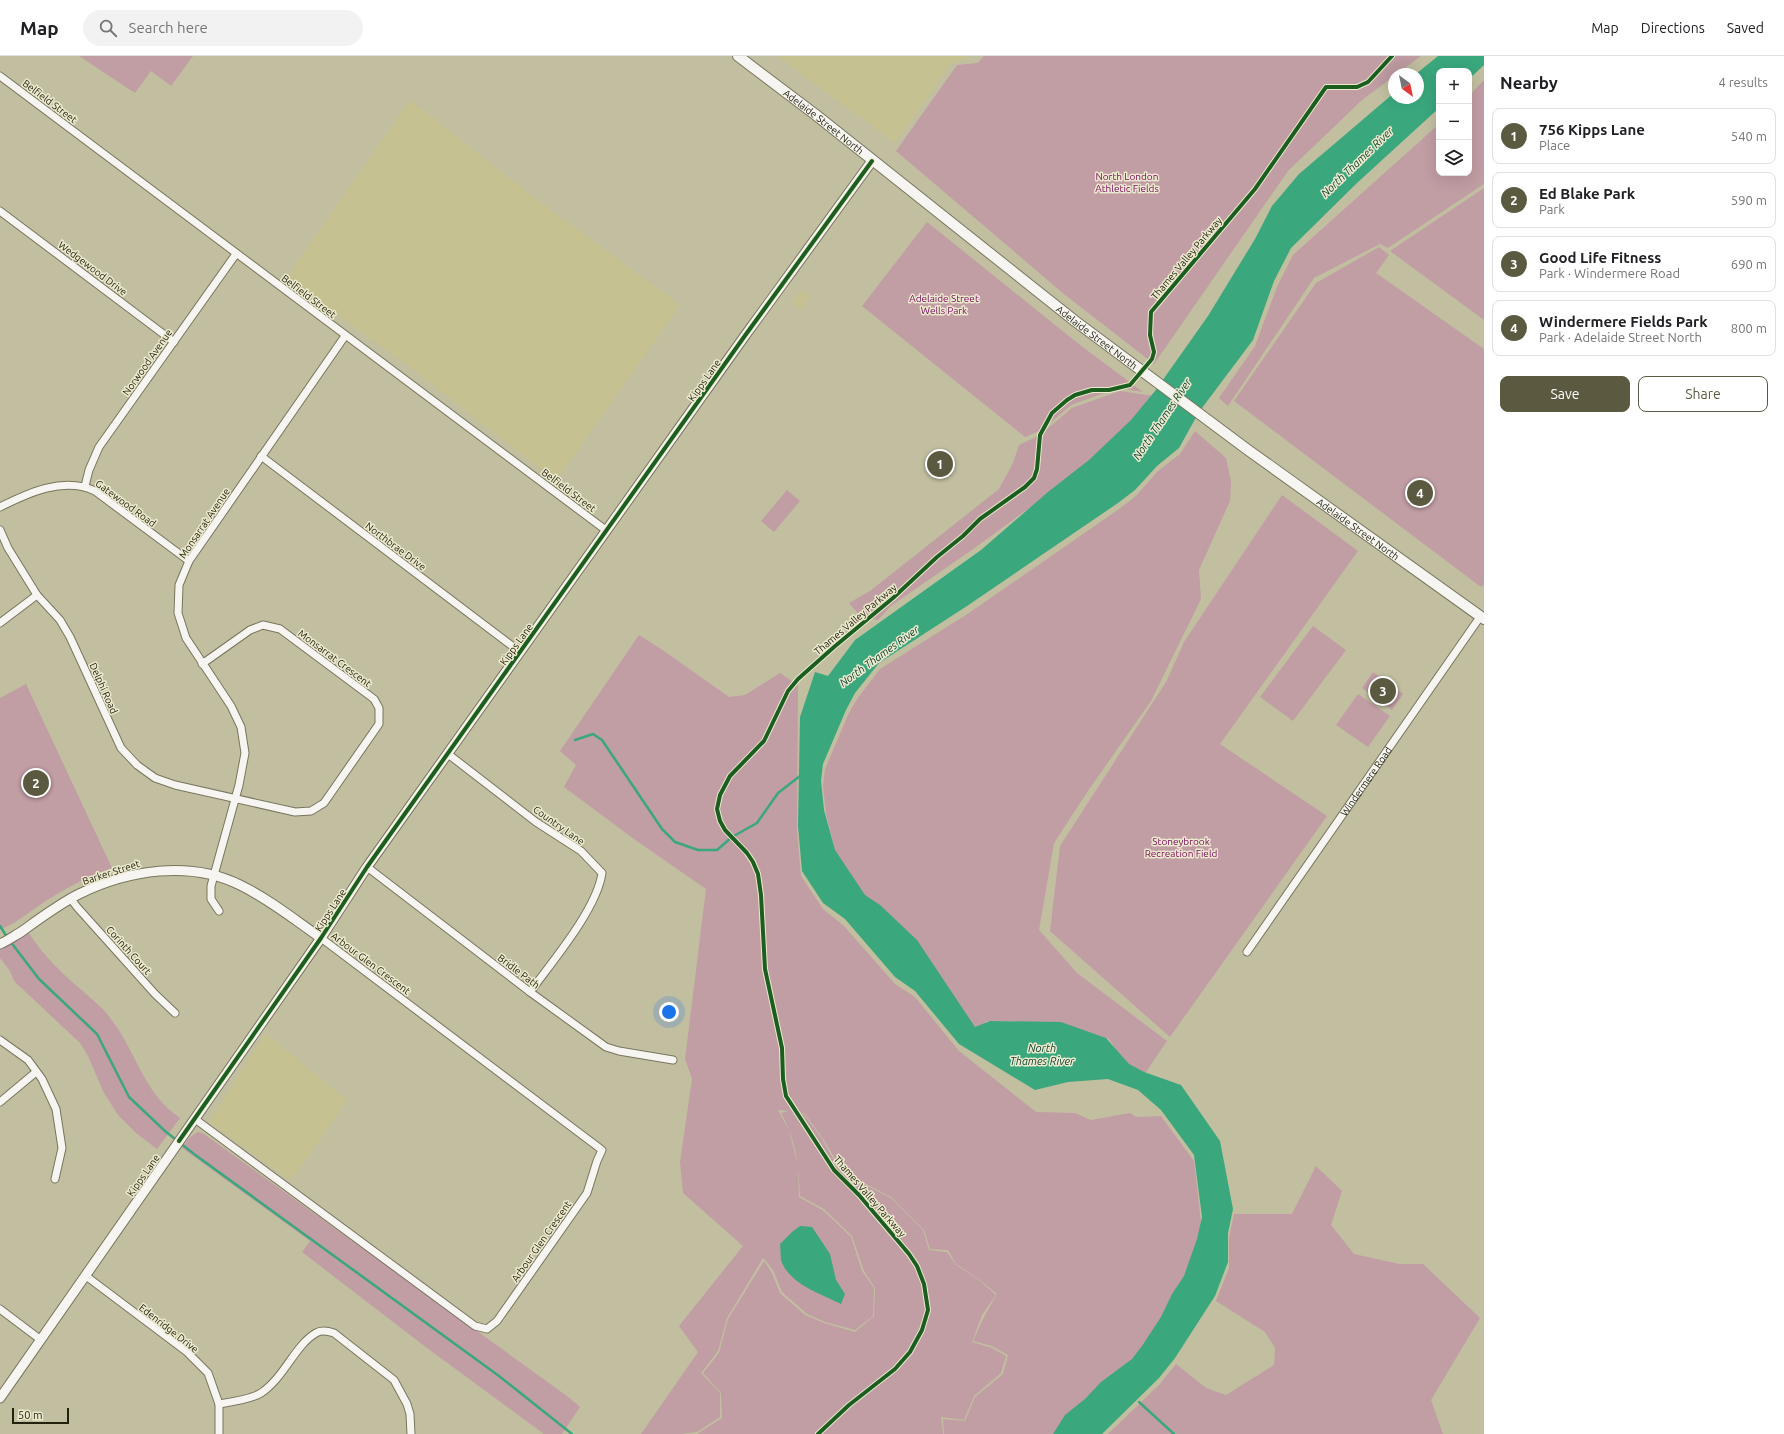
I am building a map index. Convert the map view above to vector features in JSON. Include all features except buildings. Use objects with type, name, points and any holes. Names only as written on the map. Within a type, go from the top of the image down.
[{"type":"main road","name":"Adelaide Street North","points":[[738,56],[1075,321],[1248,450],[1483,616]]},
{"type":"street","name":"Belfield Street","points":[[0,76],[607,532]]},
{"type":"street","name":"Kipps Lane","points":[[0,1398],[321,938],[367,867],[607,532],[744,337],[872,161]]},
{"type":"street","name":"Wedgewood Drive","points":[[0,211],[174,342]]},
{"type":"street","name":"Norwood Avenue","points":[[84,486],[99,447],[236,254]]},
{"type":"street","name":"Monsarrat Avenue","points":[[218,911],[211,899],[213,876],[245,753],[241,727],[231,706],[186,638],[178,613],[178,585],[189,561],[345,336]]},
{"type":"street","name":"Northbrae Drive","points":[[261,456],[520,652]]},
{"type":"street","name":"Gatewood Road","points":[[0,507],[26,495],[51,487],[84,486],[95,491],[189,561]]},
{"type":"street","name":"Delphi Road","points":[[0,530],[8,548],[37,594],[60,620],[70,636],[121,748],[137,765],[156,778],[176,785],[234,799]]},
{"type":"street","points":[[0,623],[37,594]]},
{"type":"street","name":"Windermere Road","points":[[1247,952],[1483,616]]},
{"type":"street","name":"Monsarrat Crescent","points":[[202,664],[250,630],[263,626],[280,629],[374,699],[379,708],[379,724],[324,803],[311,811],[295,812],[234,799]]},
{"type":"street","name":"Country Lane","points":[[448,754],[536,822],[581,851],[602,873],[600,885],[587,911],[530,992]]},
{"type":"street","name":"Bridle Path","points":[[367,867],[530,992],[610,1049],[673,1060]]},
{"type":"street","name":"Barker Street","points":[[2,943],[78,894],[110,882],[147,872],[184,870],[213,876],[239,884],[261,897],[321,938]]},
{"type":"street","name":"Corinth Court","points":[[71,899],[155,994],[175,1013]]},
{"type":"street","name":"Arbour Glen Crescent","points":[[194,1120],[475,1326],[487,1329],[497,1321],[587,1193],[602,1150],[321,938]]},
{"type":"street","points":[[0,1040],[28,1060],[42,1079],[56,1109],[62,1148],[55,1179]]},
{"type":"street","points":[[0,1102],[36,1072]]},
{"type":"street","name":"Edenridge Drive","points":[[86,1276],[187,1352],[208,1373],[219,1404],[219,1434]]},
{"type":"street","points":[[0,1309],[41,1340]]},
{"type":"street","points":[[219,1404],[260,1394],[274,1383],[306,1341],[316,1333],[325,1331],[334,1333],[394,1380],[407,1404],[410,1414],[411,1434]]},
{"type":"shaded area","points":[[777,56],[971,56],[950,65],[895,143]]},
{"type":"shaded area","points":[[410,100],[536,199],[680,305],[556,481],[407,365],[286,278]]},
{"type":"shaded area","points":[[801,290],[810,297],[801,310],[792,303]]},
{"type":"shaded area","points":[[265,1033],[347,1100],[291,1181],[209,1122]]},
{"type":"green space","points":[[79,56],[193,56],[171,86],[151,71],[135,93]]},
{"type":"green space","name":"North London Athletic Fields","points":[[984,56],[1421,56],[1405,68],[1388,68],[1388,80],[1362,100],[1288,171],[1154,364],[1064,294],[896,151],[957,65],[978,63]]},
{"type":"green space","points":[[1484,80],[1484,184],[1388,248],[1380,244],[1314,278],[1228,406],[1219,398],[1255,346],[1277,287],[1293,255],[1436,127],[1436,176],[1472,176],[1472,93]]},
{"type":"green space","points":[[1484,188],[1484,320],[1390,251]]},
{"type":"green space","name":"Adelaide Street Wells Park","points":[[927,222],[1080,345],[1143,392],[1118,388],[1071,405],[1042,430],[1025,437],[862,306]]},
{"type":"green space","points":[[1379,247],[1389,255],[1376,273],[1484,349],[1484,585],[1481,587],[1234,401],[1316,283]]},
{"type":"green space","points":[[1120,391],[1154,396],[1131,425],[1089,464],[976,547],[891,606],[878,620],[861,617],[849,603],[870,591],[999,489],[1013,463],[1019,445],[1040,435],[1072,408]]},
{"type":"green space","points":[[1195,431],[1226,458],[1231,481],[1230,501],[1199,570],[1201,599],[1151,701],[1088,791],[1054,843],[1039,930],[1077,973],[1167,1041],[1144,1075],[1129,1068],[1109,1039],[1062,1023],[987,1021],[976,1031],[866,899],[836,854],[826,814],[823,786],[825,769],[848,715],[857,699],[880,669],[969,613],[1119,509],[1136,496],[1158,471],[1180,454]]},
{"type":"green space","points":[[787,490],[800,501],[774,532],[761,521]]},
{"type":"green space","name":"Stoneybrook Recreation Field","points":[[1282,495],[1358,551],[1220,744],[1327,816],[1170,1037],[1050,931],[1060,846],[1166,682],[1184,642]]},
{"type":"green space","points":[[1313,626],[1346,650],[1293,721],[1260,697]]},
{"type":"green space","points":[[639,635],[729,697],[745,695],[780,673],[798,685],[797,830],[801,876],[823,909],[844,926],[895,984],[915,997],[959,1051],[1036,1112],[1075,1113],[1091,1120],[1130,1113],[1136,1117],[1161,1116],[1194,1161],[1201,1222],[1197,1244],[1183,1280],[1161,1322],[1142,1350],[1054,1434],[944,1434],[943,1419],[965,1421],[975,1397],[1003,1374],[1008,1355],[992,1346],[973,1341],[997,1294],[980,1280],[956,1264],[948,1250],[930,1249],[924,1230],[891,1197],[853,1177],[837,1162],[822,1137],[802,1112],[821,1137],[835,1162],[852,1178],[891,1198],[923,1230],[929,1250],[947,1252],[956,1265],[979,1280],[996,1295],[982,1315],[972,1342],[992,1348],[1006,1356],[1001,1373],[974,1396],[964,1420],[941,1417],[943,1434],[697,1434],[722,1418],[721,1393],[703,1373],[719,1353],[728,1319],[764,1261],[771,1271],[780,1293],[805,1315],[824,1323],[855,1332],[874,1316],[875,1288],[864,1271],[852,1236],[824,1209],[800,1196],[798,1168],[799,1197],[824,1211],[851,1237],[862,1271],[874,1288],[873,1316],[855,1330],[825,1322],[807,1314],[782,1292],[773,1270],[763,1258],[727,1318],[718,1351],[701,1373],[720,1393],[720,1417],[697,1432],[681,1434],[641,1434],[698,1352],[679,1326],[743,1246],[683,1193],[680,1162],[692,1079],[685,1059],[706,889],[634,839],[564,787],[576,765],[560,751]],"holes":[[[778,1110],[788,1111],[781,1113],[789,1129]],[[789,1130],[796,1153],[798,1165]]]},
{"type":"green space","points":[[1373,672],[1403,694],[1392,710],[1362,688]]},
{"type":"green space","points":[[26,684],[112,868],[64,890],[0,930],[0,698]]},
{"type":"green space","points":[[1358,694],[1390,716],[1368,747],[1336,725]]},
{"type":"green space","points":[[29,933],[41,950],[55,965],[107,1014],[117,1027],[147,1082],[156,1095],[180,1118],[157,1149],[136,1133],[118,1115],[104,1093],[88,1056],[80,1043],[14,981],[10,971],[0,958],[0,949]]},
{"type":"green space","points":[[198,1132],[204,1134],[567,1396],[580,1407],[562,1434],[544,1434],[427,1348],[302,1252],[310,1241],[182,1148],[190,1137]]},
{"type":"green space","points":[[1316,1166],[1342,1191],[1331,1225],[1354,1254],[1399,1264],[1423,1264],[1480,1318],[1431,1400],[1443,1434],[1108,1434],[1160,1384],[1176,1364],[1206,1388],[1226,1395],[1274,1365],[1275,1348],[1265,1332],[1216,1301],[1229,1268],[1229,1238],[1234,1214],[1292,1214]]},
{"type":"water","name":"North Thames River","points":[[1438,56],[1484,56],[1484,65],[1472,76],[1472,68],[1436,68],[1436,111],[1357,183],[1291,248],[1274,281],[1253,340],[1199,412],[1179,448],[1157,466],[1135,490],[1118,503],[967,606],[879,663],[855,693],[846,710],[823,764],[821,781],[824,810],[835,850],[865,895],[880,905],[917,940],[975,1027],[990,1021],[1061,1022],[1106,1038],[1129,1064],[1144,1072],[1181,1085],[1220,1141],[1233,1209],[1228,1233],[1228,1262],[1215,1296],[1175,1358],[1159,1378],[1102,1434],[1053,1434],[1065,1415],[1085,1399],[1101,1382],[1132,1359],[1161,1317],[1172,1294],[1184,1276],[1197,1239],[1202,1217],[1194,1155],[1161,1110],[1138,1090],[1108,1079],[1068,1082],[1035,1090],[959,1044],[915,991],[895,977],[845,919],[823,903],[802,871],[798,826],[800,717],[815,672],[828,676],[855,640],[981,550],[1048,492],[1089,460],[1131,420],[1155,391],[1208,316],[1255,239],[1272,206],[1299,174],[1388,98],[1388,104],[1424,104],[1423,68]]},
{"type":"water","points":[[800,1226],[812,1227],[830,1254],[836,1280],[845,1294],[841,1304],[800,1283],[787,1271],[782,1263],[780,1244]]},
{"type":"waterway","points":[[575,740],[593,734],[602,740],[662,829],[675,842],[698,850],[717,850],[732,837],[757,823],[778,793],[800,776]]},
{"type":"waterway","points":[[0,926],[7,937]]},
{"type":"waterway","points":[[10,941],[39,979],[97,1034],[129,1097],[165,1131],[194,1154],[499,1376],[572,1434]]},
{"type":"waterway","points":[[1139,1402],[1174,1434]]},
{"type":"cycle path","name":"Thames Valley Parkway","points":[[818,1434],[849,1405],[895,1369],[910,1352],[922,1330],[928,1310],[924,1284],[917,1266],[909,1254],[859,1195],[834,1170],[786,1096],[783,1079],[782,1048],[765,969],[761,895],[758,874],[747,853],[725,830],[720,821],[717,809],[720,795],[730,776],[764,741],[788,691],[798,679],[893,598],[980,519],[1025,487],[1034,478],[1037,469],[1040,435],[1052,413],[1075,395],[1092,390],[1109,390],[1130,385],[1152,359],[1154,352],[1150,335],[1151,312],[1255,189],[1326,87],[1357,87],[1368,82],[1392,56]]},
{"type":"cycle path","points":[[179,1141],[321,938],[367,867],[744,337],[872,161]]},
{"type":"place","name":"756 Kipps Lane","points":[[940,464]]},
{"type":"place","name":"Windermere Fields Park","points":[[1420,493]]},
{"type":"place","name":"Good Life Fitness","points":[[1383,691]]},
{"type":"place","name":"Ed Blake Park","points":[[36,783]]}]
